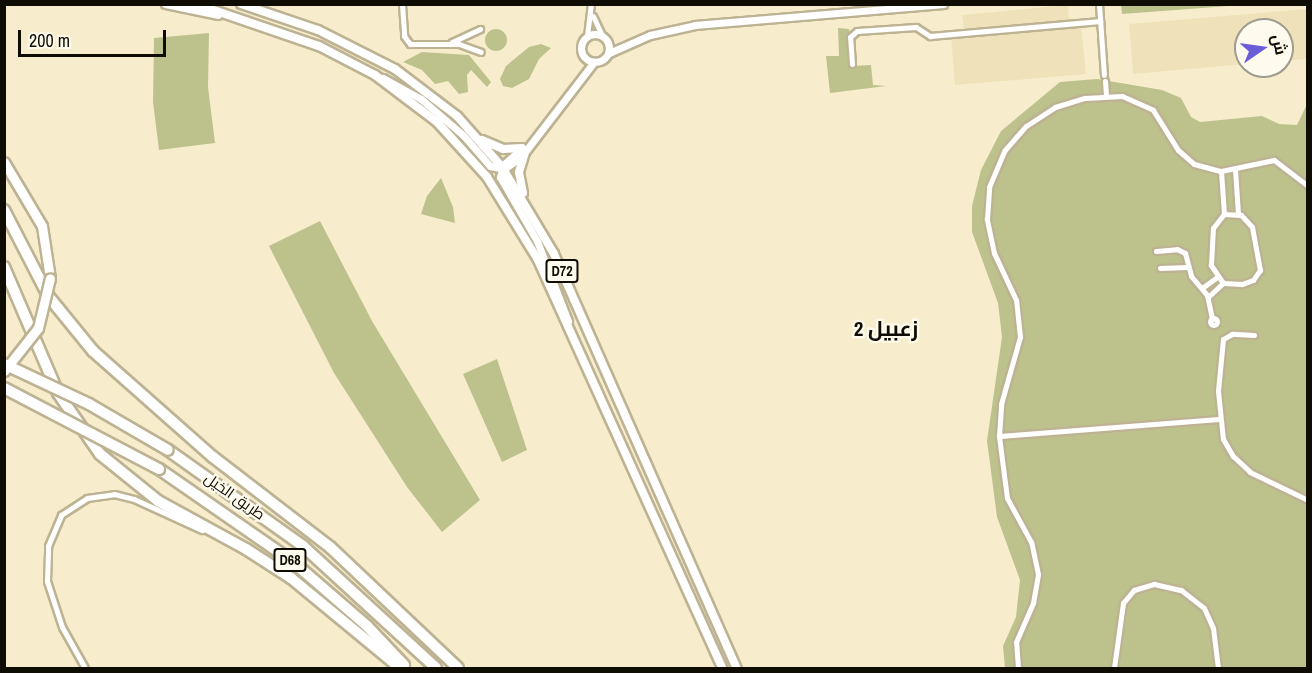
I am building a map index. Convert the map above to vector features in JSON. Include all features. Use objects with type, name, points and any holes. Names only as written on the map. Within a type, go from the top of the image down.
[{"type":"highway","points":[[4,162],[42,226],[51,278],[38,328],[25,350],[4,371]]},
{"type":"highway","points":[[4,210],[49,297],[93,351],[213,457],[330,547],[458,669]]},
{"type":"highway","points":[[4,267],[58,393],[100,454],[158,501],[279,570],[400,669]]},
{"type":"highway","name":"طريق الخيل","points":[[4,364],[88,404],[168,450],[303,546],[436,669]]},
{"type":"highway","name":"طريق الخيل","points":[[4,388],[159,469],[239,521],[306,572],[367,626],[407,669]]},
{"type":"main road","points":[[166,4],[230,15]]},
{"type":"main road","name":"D72","points":[[196,4],[319,46],[375,75],[437,122],[487,177],[523,231],[569,327],[722,669]]},
{"type":"main road","name":"D72","points":[[241,4],[318,30],[380,60],[435,97],[477,137],[502,169],[526,202],[560,267],[737,669]]},
{"type":"main road","points":[[477,137],[503,149],[523,150],[519,172],[526,202]]},
{"type":"street","points":[[402,4],[407,42],[447,43],[480,52]]},
{"type":"street","points":[[569,327],[548,264],[502,182],[502,169],[532,141],[580,76],[594,62],[633,42],[695,25],[943,4]]},
{"type":"street","points":[[1099,4],[1106,96]]},
{"type":"street","points":[[591,8],[609,53]]},
{"type":"street","points":[[580,76],[584,56],[581,45],[587,36],[591,8]]},
{"type":"street","points":[[852,64],[850,37],[857,31],[916,27],[930,36],[1100,21]]},
{"type":"street","points":[[447,43],[480,29]]},
{"type":"street","points":[[587,36],[633,42]]},
{"type":"street","points":[[584,56],[594,62]]},
{"type":"street","points":[[375,75],[421,99],[463,135],[490,166],[502,169]]},
{"type":"street","points":[[1018,669],[1015,648],[1035,598],[1037,568],[1031,542],[1007,498],[999,436],[1000,409],[1017,357],[1020,331],[1013,292],[989,236],[987,202],[991,179],[1008,145],[1033,120],[1065,103],[1106,96],[1128,97],[1149,106],[1186,158],[1204,168],[1221,171],[1235,169],[1259,160],[1274,160],[1308,186]]},
{"type":"street","points":[[1235,169],[1238,214]]},
{"type":"street","points":[[1221,171],[1224,214],[1213,228],[1210,253],[1216,278],[1223,283],[1246,283],[1260,270],[1252,227],[1238,214],[1224,214]]},
{"type":"street","points":[[1156,251],[1180,249],[1186,256],[1188,267],[1208,297],[1212,319],[1216,319],[1216,324],[1224,337],[1218,381],[1219,419],[1226,445],[1241,465],[1308,500]]},
{"type":"street","points":[[1160,268],[1188,267]]},
{"type":"street","points":[[1202,288],[1216,278]]},
{"type":"street","points":[[1208,297],[1223,283]]},
{"type":"street","points":[[1224,337],[1254,335]]},
{"type":"street","points":[[999,436],[1219,419]]},
{"type":"street","points":[[85,669],[58,617],[46,567],[54,525],[81,500],[107,494],[128,496],[279,570]]},
{"type":"street","points":[[1114,669],[1123,603],[1134,590],[1154,584],[1181,590],[1204,608],[1213,628],[1218,669]]},
{"type":"shaded area","points":[[1068,5],[1069,20],[964,29],[962,15]]},
{"type":"shaded area","points":[[1307,9],[1307,59],[1294,60],[1294,18],[1234,18],[1234,65],[1133,74],[1129,24]]},
{"type":"shaded area","points":[[1081,25],[1086,74],[955,85],[951,35]]},
{"type":"green space","points":[[1121,4],[1242,4],[1242,5],[1122,14]]},
{"type":"green space","points":[[838,28],[849,29],[852,66],[871,65],[873,85],[886,86],[830,93],[826,56],[839,56]]},
{"type":"green space","points":[[496,29],[506,36],[507,40],[500,50],[496,51],[486,44],[485,40],[492,30]]},
{"type":"green space","points":[[209,33],[208,87],[215,143],[159,150],[153,102],[154,38]]},
{"type":"green space","points":[[541,44],[551,48],[539,59],[529,79],[512,88],[503,86],[500,79],[506,66],[529,47]]},
{"type":"green space","points":[[422,52],[469,55],[491,82],[487,87],[471,70],[467,75],[468,92],[459,94],[448,81],[435,84],[422,70],[403,62]]},
{"type":"green space","points":[[1097,79],[1162,90],[1181,98],[1191,117],[1200,122],[1262,116],[1279,124],[1297,125],[1307,104],[1307,668],[1005,668],[1003,646],[1016,617],[1020,580],[997,517],[987,441],[1002,337],[998,303],[972,232],[972,206],[981,170],[1001,131],[1060,82]]},
{"type":"green space","points":[[441,178],[453,207],[455,223],[421,214],[427,196]]},
{"type":"green space","points":[[320,221],[372,321],[480,500],[442,532],[407,487],[334,373],[269,246]]},
{"type":"green space","points":[[497,359],[527,450],[502,462],[463,374]]},
{"type":"district","name":"زعبيل 2","points":[[886,329]]}]
